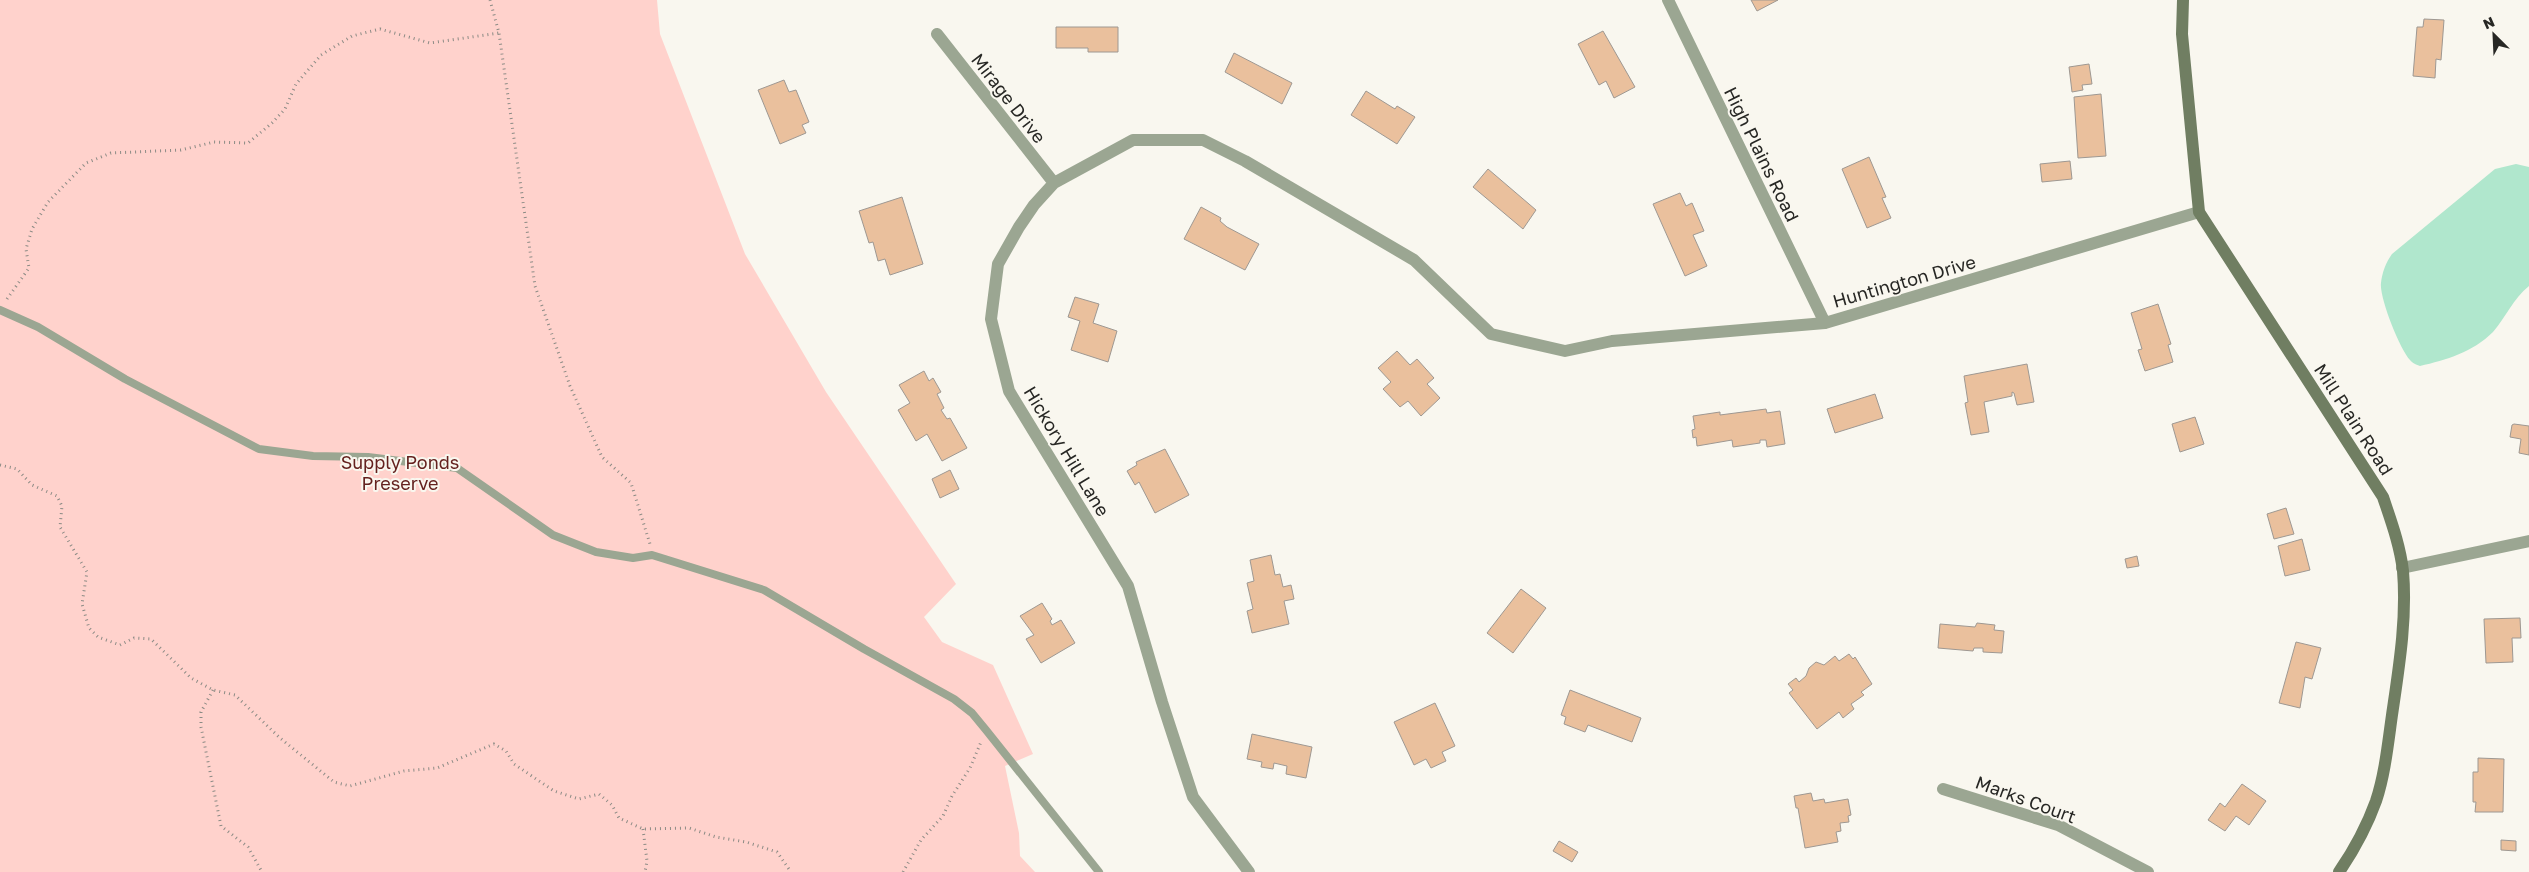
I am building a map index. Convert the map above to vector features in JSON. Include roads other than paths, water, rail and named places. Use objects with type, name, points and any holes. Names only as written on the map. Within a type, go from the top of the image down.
[{"type":"street","name":"High Plains Road","points":[[1668,0],[1825,323]]},
{"type":"street","name":"Mill Plain Road","points":[[2183,0],[2182,34],[2199,212],[2383,497],[2395,532],[2402,568],[2404,602],[2401,647],[2387,751],[2376,800],[2360,836],[2339,872]]},
{"type":"street","name":"Mirage Drive","points":[[937,34],[1054,183]]},
{"type":"street","name":"Hickory Hill Lane","points":[[1249,872],[1193,798],[1128,586],[1009,391],[991,319],[998,264],[1024,219],[1054,183],[1133,140],[1203,140],[1245,161],[1414,260],[1491,334],[1565,351],[1612,340]]},
{"type":"street","name":"Huntington Drive","points":[[1612,340],[1825,323],[2199,212]]},
{"type":"street","points":[[2402,568],[2529,541]]},
{"type":"street","name":"Marks Court","points":[[1943,789],[2058,826],[2148,872]]},
{"type":"lane","points":[[0,310],[38,327],[134,383],[258,449],[313,456],[378,458],[457,468],[553,535],[596,552],[632,558],[652,555],[764,590],[954,699],[972,714],[1098,872]]},
{"type":"park label","name":"Supply Ponds Preserve","points":[[400,472]]}]
